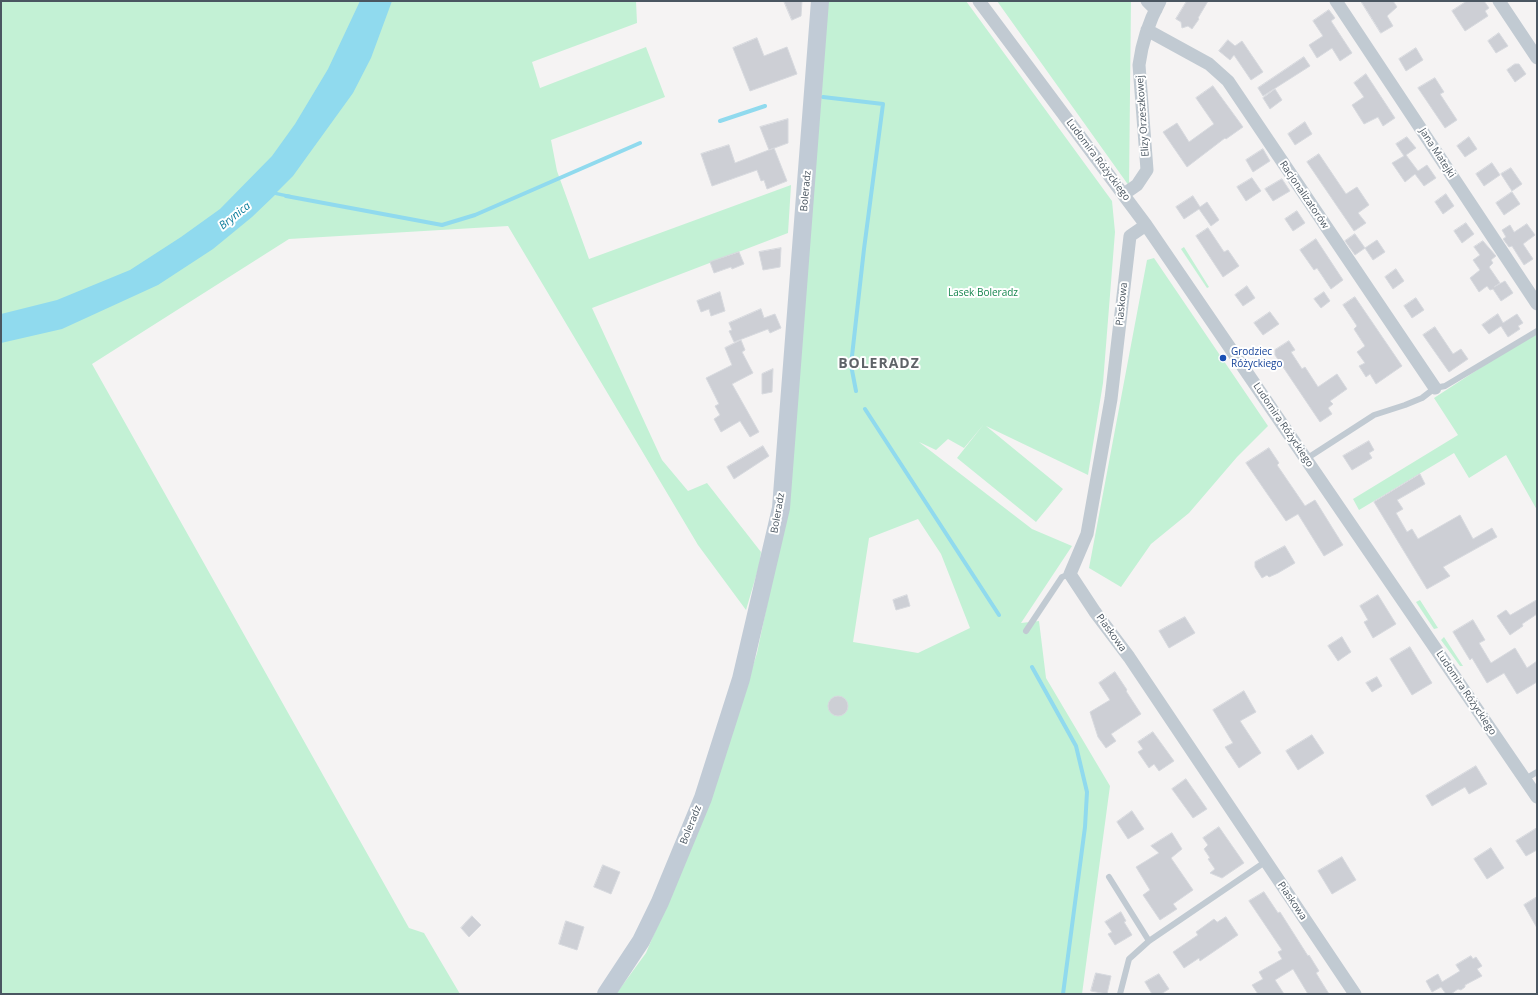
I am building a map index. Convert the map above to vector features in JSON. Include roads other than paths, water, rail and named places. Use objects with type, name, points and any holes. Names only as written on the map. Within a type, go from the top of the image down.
[{"type":"street","name":"Boleradz","points":[[606,994],[620,974],[647,928],[660,902],[703,798],[741,679],[780,508],[820,1]]},
{"type":"street","name":"Ludomira Różyckiego","points":[[979,1],[1146,225],[1537,797]]},
{"type":"street","name":"Jana Matejki","points":[[1336,1],[1537,304]]},
{"type":"street","points":[[1499,1],[1537,58]]},
{"type":"street","name":"Elizy Orzeszkowej","points":[[1124,194],[1137,185],[1147,170],[1139,64],[1142,47],[1154,4]]},
{"type":"street","name":"Racjonalizatorów","points":[[1147,30],[1209,64],[1228,81],[1435,388]]},
{"type":"street","name":"Piaskowa","points":[[1146,225],[1130,236],[1110,406],[1087,534],[1070,574],[1095,612],[1129,657],[1265,862],[1355,994]]},
{"type":"lane","points":[[1306,459],[1374,415],[1405,406],[1422,398],[1435,388],[1445,386],[1537,331]]},
{"type":"lane","points":[[1026,631],[1062,577],[1070,574]]},
{"type":"lane","points":[[1525,779],[1537,772]]},
{"type":"lane","points":[[1120,994],[1129,959],[1149,940],[1265,862]]},
{"type":"lane","points":[[1109,877],[1149,940]]},
{"type":"water","name":"Brynica","points":[[360,1],[392,1],[371,58],[353,93],[293,176],[277,192],[291,195],[289,198],[275,195],[252,217],[213,249],[158,285],[62,329],[1,343],[1,314],[57,300],[130,270],[181,237],[220,209],[272,156],[295,124],[328,69]]},
{"type":"waterway","points":[[823,97],[883,104],[864,249],[851,365],[856,391]]},
{"type":"waterway","points":[[720,121],[765,106]]},
{"type":"waterway","points":[[286,196],[442,225],[475,215],[640,143]]},
{"type":"waterway","points":[[865,409],[999,615]]},
{"type":"waterway","points":[[1032,667],[1076,746],[1087,792],[1085,827],[1063,994]]},
{"type":"place","name":"Grodziec Różyckiego","points":[[1223,358]]},
{"type":"district","name":"BOLERADZ","points":[[879,364]]},
{"type":"park label","name":"Lasek Boleradz","points":[[983,293]]}]
